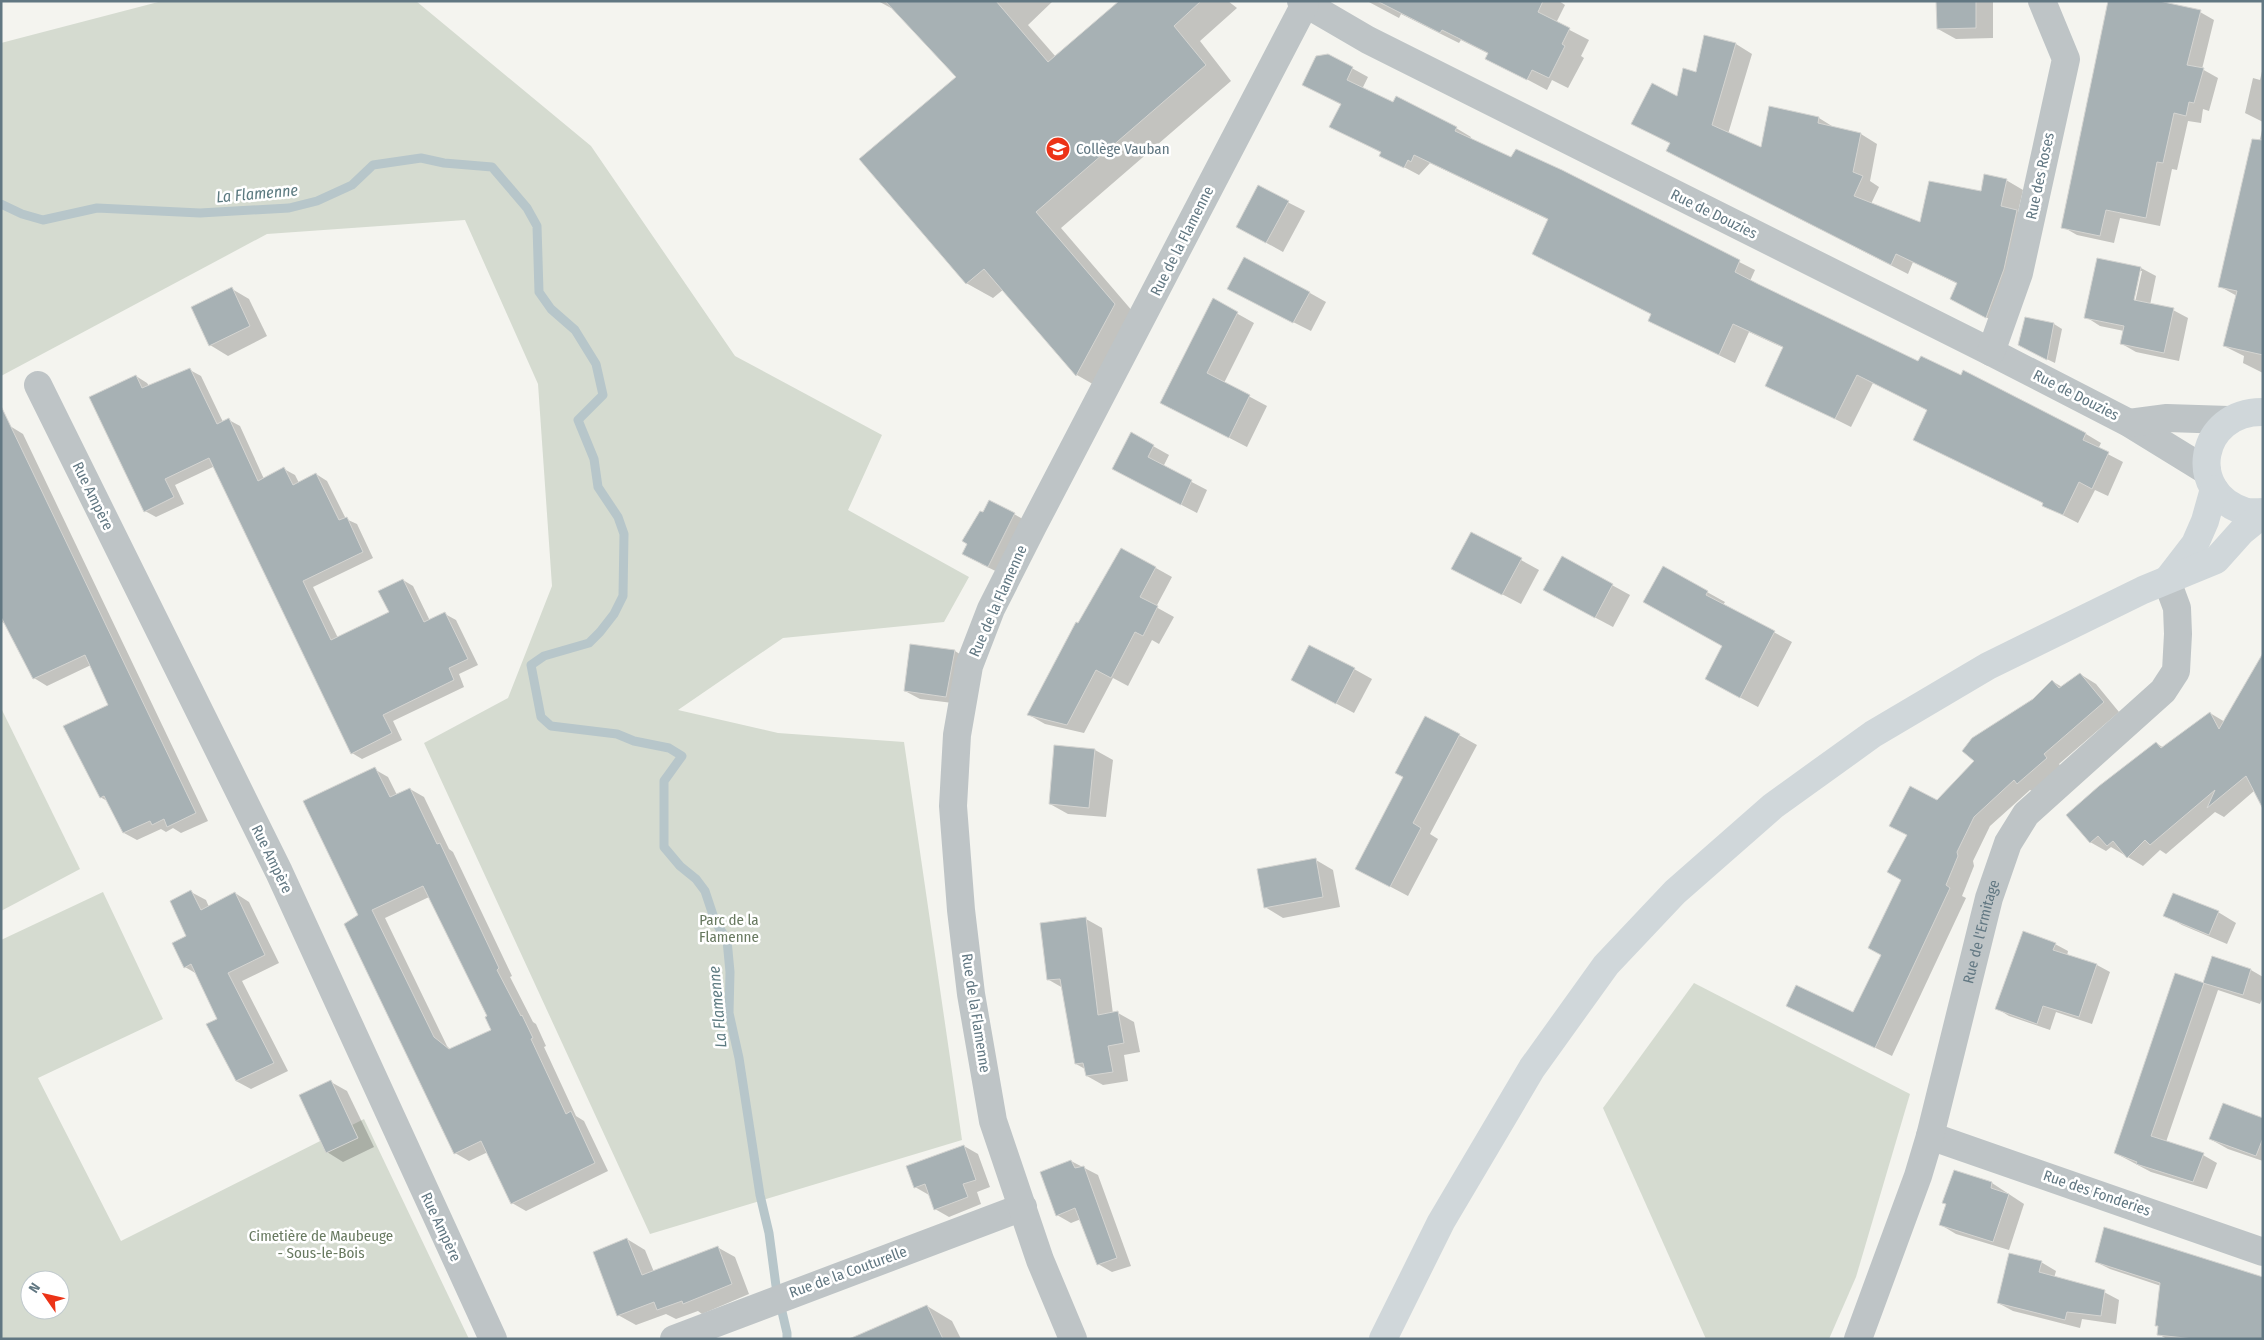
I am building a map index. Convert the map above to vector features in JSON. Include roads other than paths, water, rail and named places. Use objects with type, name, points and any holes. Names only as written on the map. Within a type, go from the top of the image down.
[{"type":"main road","points":[[2167,580],[2194,544],[2205,521],[2210,480],[2207,451],[2215,434],[2250,410]]},
{"type":"main road","points":[[2210,480],[2227,503],[2245,512],[2263,513]]},
{"type":"main road","points":[[1383,1339],[1441,1222],[1532,1068],[1606,965],[1675,892],[1773,806],[1873,734],[1988,666],[2167,580],[2216,560],[2242,531],[2263,513]]},
{"type":"street","name":"Rue de Douzies","points":[[1303,3],[1386,49],[2129,423],[2210,480]]},
{"type":"street","name":"Rue de la Flamenne","points":[[1073,1339],[1040,1260],[993,1121],[971,994],[961,910],[953,806],[957,735],[969,666],[991,609],[1303,3]]},
{"type":"street","name":"Rue des Roses","points":[[1991,352],[2019,273],[2066,59],[2045,6]]},
{"type":"street","name":"Rue Ampère","points":[[38,385],[279,872],[493,1339]]},
{"type":"street","name":"Rue de Douzies","points":[[2129,423],[2250,410]]},
{"type":"street","name":"Rue de l'Ermitage","points":[[1858,1339],[1918,1176],[1930,1136],[1987,908],[2008,843],[2026,814],[2163,691],[2176,671],[2177,608],[2167,580]]},
{"type":"street","name":"Rue des Fonderies","points":[[1930,1136],[2263,1252]]},
{"type":"street","name":"Rue de la Couturelle","points":[[674,1339],[1023,1207]]},
{"type":"waterway","name":"La Flamenne","points":[[1,204],[22,214],[43,220],[97,208],[200,213],[289,208],[317,201],[352,185],[373,165],[421,158],[444,163],[492,167],[527,208],[537,226],[539,292],[551,309],[575,330],[596,364],[603,395],[578,420],[594,459],[598,487],[618,517],[624,534],[623,596],[614,614],[589,643],[544,656],[531,665],[541,717],[551,726],[617,734],[634,741],[669,748],[682,756],[664,781],[664,847],[680,866],[696,879],[705,891],[715,921],[727,940],[730,972],[729,1013],[739,1058],[760,1195],[769,1233],[776,1286],[787,1339]]},
{"type":"place","name":"Collège Vauban","points":[[1058,149]]},
{"type":"park label","name":"Parc de la Flamenne","points":[[729,928]]},
{"type":"park label","name":"Cimetière de Maubeuge - Sous-le-Bois","points":[[321,1244]]}]
